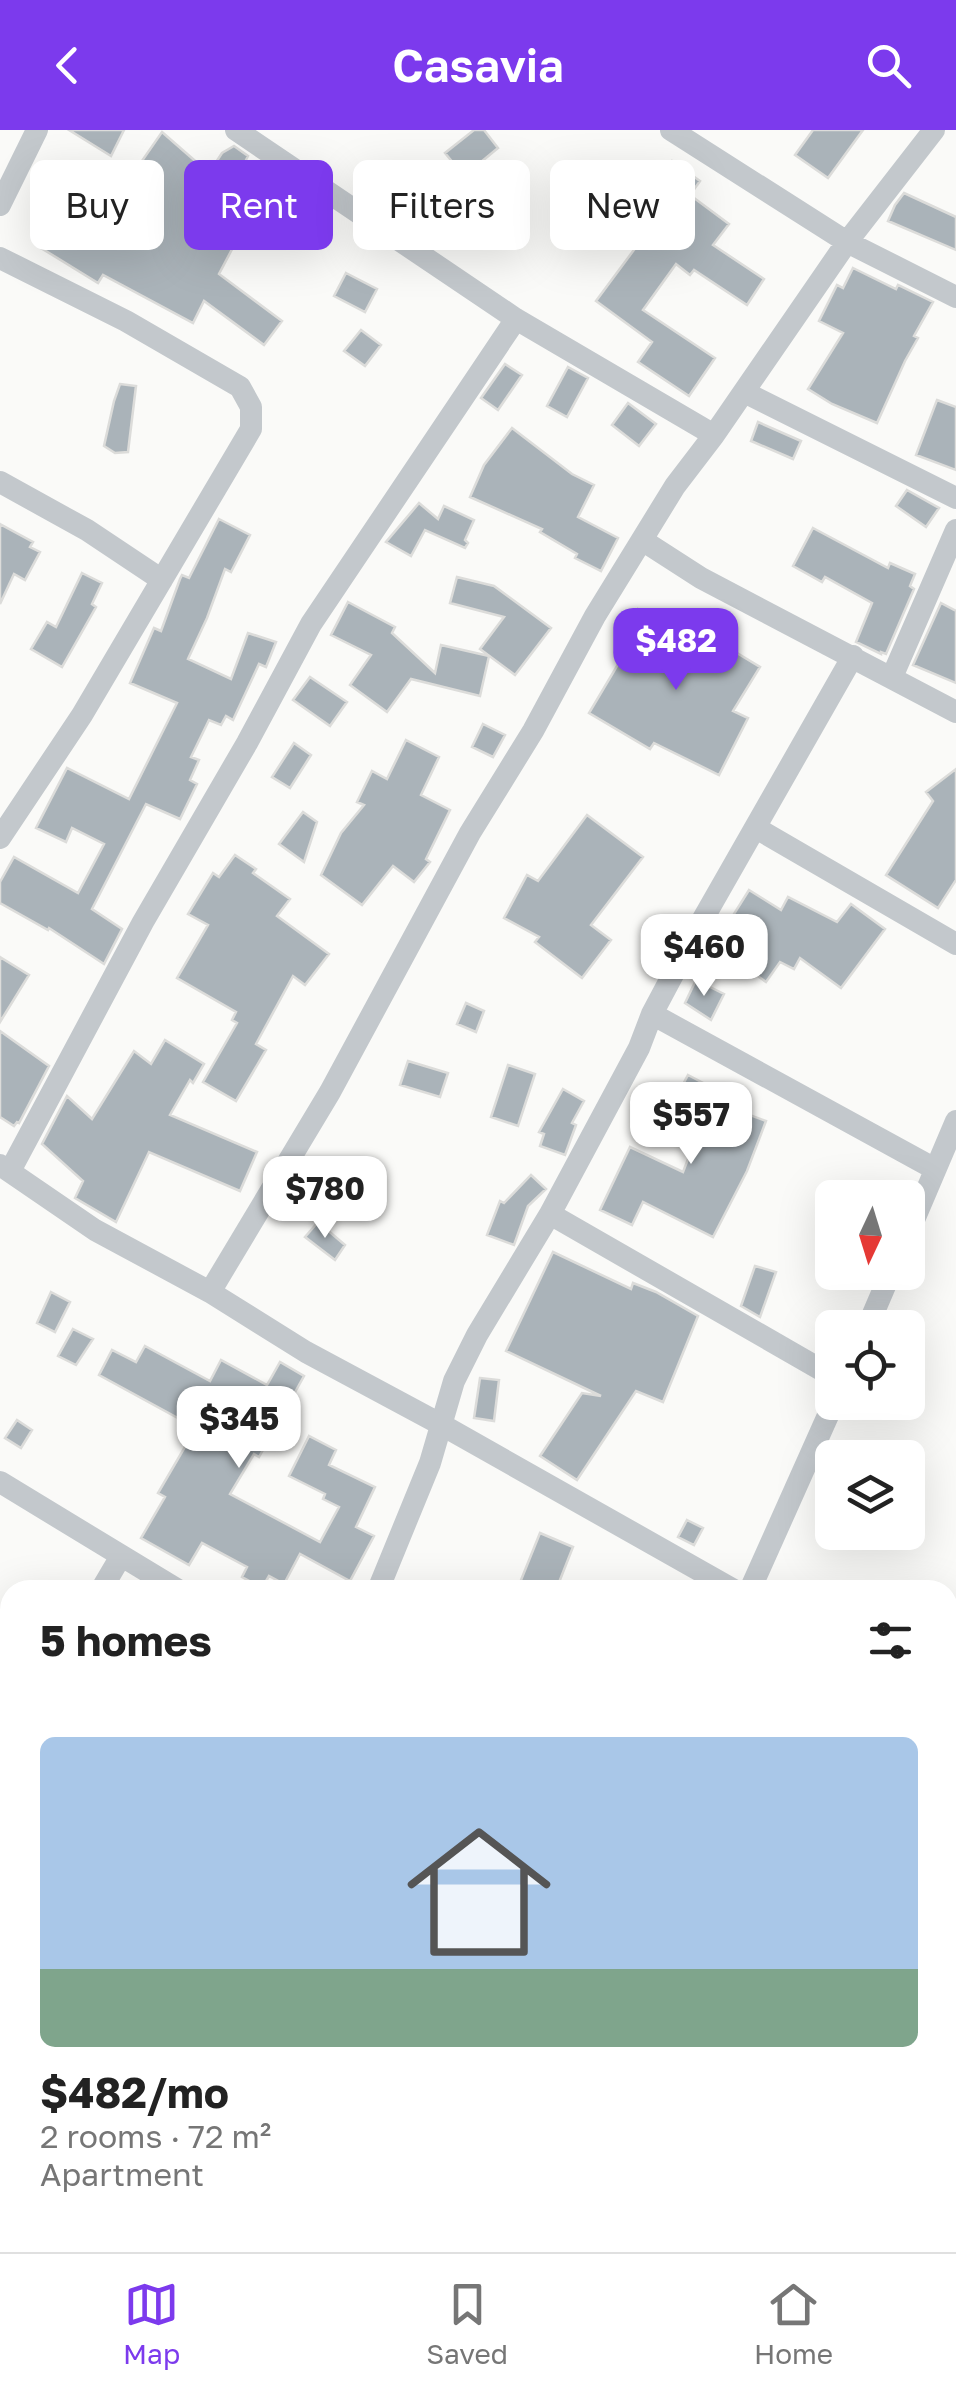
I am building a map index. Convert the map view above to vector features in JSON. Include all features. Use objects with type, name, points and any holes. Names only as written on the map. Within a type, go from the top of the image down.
[{"type":"street","points":[[0,205],[37,130]]},
{"type":"street","points":[[236,130],[516,319],[714,435]]},
{"type":"street","points":[[671,130],[847,242],[956,297]]},
{"type":"street","points":[[210,1292],[330,1092],[470,833],[533,731],[594,616],[675,486],[847,242],[934,130]]},
{"type":"street","points":[[0,258],[126,321],[240,387],[251,407],[251,429],[82,715],[6,814],[0,838]]},
{"type":"street","points":[[516,319],[311,624],[5,1168],[95,1230],[716,1580]]},
{"type":"street","points":[[744,392],[956,498]]},
{"type":"street","points":[[0,482],[87,530],[162,580]]},
{"type":"street","points":[[892,677],[956,530]]},
{"type":"street","points":[[642,540],[701,578],[956,712]]},
{"type":"street","points":[[382,1580],[430,1464],[454,1381],[550,1214],[695,933],[853,656]]},
{"type":"street","points":[[756,828],[956,944]]},
{"type":"street","points":[[652,1014],[935,1169]]},
{"type":"street","points":[[925,1193],[956,1122]]},
{"type":"street","points":[[550,1214],[815,1366]]},
{"type":"street","points":[[754,1580],[826,1420]]},
{"type":"street","points":[[0,1482],[161,1580]]},
{"type":"street","points":[[107,1580],[121,1556]]},
{"type":"building","points":[[69,130],[124,130],[111,156]]},
{"type":"building","points":[[474,130],[484,130],[498,148],[483,160],[451,160],[445,153]]},
{"type":"building","points":[[813,130],[863,130],[828,178],[795,155]]},
{"type":"building","points":[[162,132],[194,160],[184,160],[184,250],[232,250],[219,274],[282,321],[264,345],[204,301],[193,323],[103,275],[98,283],[44,250],[164,250],[164,160],[143,160]]},
{"type":"building","points":[[234,146],[248,156],[246,160],[217,160]]},
{"type":"building","points":[[904,193],[956,217],[956,250],[888,221]]},
{"type":"building","points":[[695,199],[729,224],[713,245],[764,279],[747,305],[694,270],[690,275],[676,264],[643,310],[715,358],[689,396],[638,362],[652,342],[596,301],[634,250],[695,250]]},
{"type":"building","points":[[853,268],[933,302],[877,423],[808,389],[843,333],[819,321],[837,285],[843,288]]},
{"type":"building","points":[[346,273],[377,289],[365,312],[334,296]]},
{"type":"building","points":[[361,330],[381,345],[365,366],[344,351]]},
{"type":"building","points":[[505,364],[522,375],[498,410],[481,398]]},
{"type":"building","points":[[568,367],[588,378],[567,417],[547,406]]},
{"type":"building","points":[[120,384],[136,386],[128,452],[115,453],[104,446]]},
{"type":"building","points":[[937,400],[956,407],[956,470],[916,455]]},
{"type":"building","points":[[628,403],[656,424],[639,446],[612,425]]},
{"type":"building","points":[[758,422],[801,441],[793,459],[751,441]]},
{"type":"building","points":[[512,428],[572,474],[594,485],[578,517],[618,538],[601,571],[575,558],[577,554],[540,532],[542,529],[470,497],[484,465]]},
{"type":"building","points":[[907,490],[939,508],[926,527],[896,506]]},
{"type":"building","points":[[419,503],[438,519],[444,506],[474,520],[465,548],[425,530],[411,556],[386,542]]},
{"type":"building","points":[[219,519],[250,535],[231,572],[225,569],[188,659],[231,679],[248,633],[276,642],[266,667],[259,664],[233,720],[226,716],[221,725],[209,720],[191,757],[199,760],[190,780],[197,784],[180,819],[146,804],[92,909],[122,929],[104,964],[49,928],[0,903],[0,882],[14,857],[78,893],[104,844],[72,828],[66,842],[36,828],[67,768],[129,799],[177,703],[130,683],[154,628],[161,631],[182,575],[189,578]]},
{"type":"building","points":[[0,524],[33,542],[30,547],[40,552],[25,580],[14,574],[0,604]]},
{"type":"building","points":[[813,528],[888,568],[890,563],[915,574],[910,586],[914,589],[886,654],[856,642],[872,603],[825,577],[822,582],[793,566]]},
{"type":"building","points":[[82,573],[102,583],[92,604],[96,607],[62,667],[31,649],[47,622],[56,627]]},
{"type":"building","points":[[457,577],[494,586],[551,628],[515,675],[480,649],[504,617],[450,603]]},
{"type":"building","points":[[348,602],[395,627],[392,633],[435,673],[441,645],[489,656],[480,696],[411,679],[387,712],[350,685],[371,655],[331,635]]},
{"type":"building","points":[[941,603],[956,611],[956,683],[913,665]]},
{"type":"building","points":[[638,609],[718,651],[722,644],[760,667],[733,711],[748,718],[719,775],[654,743],[650,749],[589,713],[623,656],[615,652]]},
{"type":"building","points":[[310,677],[347,702],[330,726],[293,700]]},
{"type":"building","points":[[483,724],[505,735],[493,757],[472,747]]},
{"type":"building","points":[[406,740],[439,757],[421,795],[450,810],[426,859],[430,862],[414,882],[393,866],[362,905],[321,875],[341,833],[364,805],[357,802],[372,771],[387,779]]},
{"type":"building","points":[[294,743],[311,755],[290,788],[272,777]]},
{"type":"building","points":[[956,769],[956,880],[938,908],[886,875],[933,801],[926,792]]},
{"type":"building","points":[[303,812],[317,822],[304,862],[279,844]]},
{"type":"building","points":[[587,815],[643,857],[591,925],[611,940],[582,978],[535,942],[539,937],[504,918],[527,875],[538,881]]},
{"type":"building","points":[[235,855],[290,899],[277,916],[329,954],[305,985],[293,976],[256,1044],[266,1050],[236,1101],[203,1082],[237,1023],[232,1020],[236,1012],[177,978],[208,925],[188,914],[213,873],[219,877]]},
{"type":"building","points":[[749,890],[781,910],[788,897],[837,922],[851,904],[885,929],[841,988],[800,958],[794,969],[780,962],[766,982],[745,967],[760,946],[727,925]]},
{"type":"building","points":[[0,957],[29,975],[0,1022]]},
{"type":"building","points":[[696,980],[724,994],[711,1020],[685,1003]]},
{"type":"building","points":[[466,1003],[484,1011],[476,1032],[457,1024]]},
{"type":"building","points":[[0,1031],[49,1066],[14,1126],[0,1117]]},
{"type":"building","points":[[165,1040],[204,1064],[170,1115],[257,1152],[240,1191],[149,1152],[116,1222],[75,1198],[83,1181],[42,1144],[67,1096],[92,1119],[134,1051],[151,1064]]},
{"type":"building","points":[[408,1061],[448,1073],[440,1097],[400,1085]]},
{"type":"building","points":[[508,1065],[535,1074],[518,1126],[491,1117]]},
{"type":"building","points":[[688,1075],[707,1085],[701,1097],[766,1121],[747,1171],[713,1237],[643,1202],[632,1225],[600,1210],[630,1147],[683,1172],[702,1123],[671,1107]]},
{"type":"building","points":[[563,1089],[584,1101],[572,1123],[576,1125],[565,1155],[540,1146],[544,1134],[539,1132]]},
{"type":"building","points":[[531,1175],[546,1189],[528,1206],[514,1245],[487,1235],[500,1201],[504,1203]]},
{"type":"building","points":[[318,1222],[345,1245],[335,1260],[305,1237]]},
{"type":"building","points":[[553,1252],[631,1289],[633,1283],[656,1292],[698,1316],[663,1402],[636,1391],[577,1480],[540,1456],[582,1393],[601,1396],[506,1351]]},
{"type":"building","points":[[755,1266],[776,1272],[760,1317],[741,1306]]},
{"type":"building","points":[[51,1292],[70,1302],[55,1332],[37,1323]]},
{"type":"building","points":[[73,1329],[93,1339],[76,1365],[58,1356]]},
{"type":"building","points":[[145,1346],[210,1381],[221,1360],[267,1385],[280,1362],[304,1376],[259,1457],[254,1454],[230,1494],[320,1542],[339,1507],[323,1499],[325,1494],[289,1476],[309,1436],[336,1450],[329,1465],[375,1487],[356,1527],[374,1536],[351,1580],[300,1554],[286,1580],[269,1576],[267,1580],[247,1580],[242,1577],[247,1567],[202,1543],[189,1565],[141,1538],[165,1497],[158,1493],[196,1428],[99,1375],[112,1350],[136,1362]]},
{"type":"building","points":[[480,1378],[499,1380],[494,1421],[474,1418]]},
{"type":"building","points":[[17,1420],[32,1430],[21,1448],[5,1438]]},
{"type":"building","points":[[687,1520],[703,1528],[694,1545],[678,1537]]},
{"type":"building","points":[[540,1533],[573,1547],[560,1580],[521,1580]]}]
